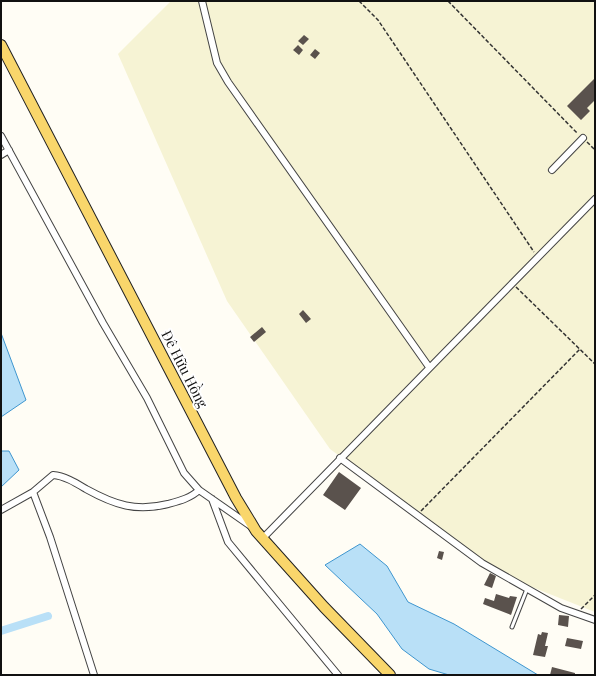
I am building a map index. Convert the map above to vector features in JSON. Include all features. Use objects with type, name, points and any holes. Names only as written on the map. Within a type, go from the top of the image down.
[{"type":"main road","name":"Đê Hữu Hồng","points":[[1,45],[236,498],[260,534],[390,675]]},
{"type":"street","points":[[202,1],[217,63],[228,82],[429,367]]},
{"type":"street","points":[[1,136],[103,323],[147,398],[184,473],[199,490],[260,534],[340,458],[595,199]]},
{"type":"street","points":[[552,170],[583,138]]},
{"type":"street","points":[[1,156],[9,150]]},
{"type":"street","points":[[340,458],[482,563],[560,608],[595,620]]},
{"type":"street","points":[[1,510],[33,492],[53,475],[60,475],[96,494],[138,509],[155,507],[180,501],[199,490]]},
{"type":"street","points":[[33,492],[50,537],[94,675]]},
{"type":"street","points":[[212,499],[228,542],[338,675]]},
{"type":"lane","points":[[512,627],[527,589]]},
{"type":"path","points":[[359,1],[378,20],[537,257]]},
{"type":"path","points":[[448,1],[595,150]]},
{"type":"path","points":[[511,283],[595,364]]},
{"type":"path","points":[[417,515],[580,349]]},
{"type":"path","points":[[576,614],[595,595]]},
{"type":"shaded area","points":[[171,1],[595,1],[595,612],[504,576],[330,449],[227,301],[118,54]]},
{"type":"water","points":[[1,333],[26,400],[1,417]]},
{"type":"water","points":[[1,451],[9,451],[19,470],[1,487]]},
{"type":"water","points":[[360,544],[387,566],[408,602],[454,624],[538,675],[449,675],[429,669],[402,649],[377,614],[325,565]]},
{"type":"building","points":[[304,35],[309,39],[303,45],[298,41]]},
{"type":"building","points":[[298,45],[303,50],[299,55],[293,50]]},
{"type":"building","points":[[315,49],[320,53],[315,59],[310,55]]},
{"type":"building","points":[[595,78],[595,100],[587,108],[590,111],[581,120],[567,106]]},
{"type":"building","points":[[303,310],[311,319],[306,323],[299,314]]},
{"type":"building","points":[[262,327],[266,332],[254,342],[250,337]]},
{"type":"building","points":[[339,472],[361,488],[345,510],[323,495]]},
{"type":"building","points":[[439,551],[444,552],[442,560],[437,558]]},
{"type":"building","points":[[490,573],[496,576],[492,588],[484,585]]},
{"type":"building","points":[[496,594],[509,598],[510,596],[517,597],[511,615],[483,604],[485,598],[494,601]]},
{"type":"building","points":[[559,615],[569,616],[568,627],[558,625]]},
{"type":"building","points":[[542,632],[548,633],[545,646],[548,646],[545,657],[533,655],[538,634],[541,635]]},
{"type":"building","points":[[567,638],[583,641],[581,649],[565,646]]},
{"type":"building","points":[[552,667],[575,673],[575,675],[550,675]]},
{"type":"waterway","points":[[1,631],[48,616]]}]
